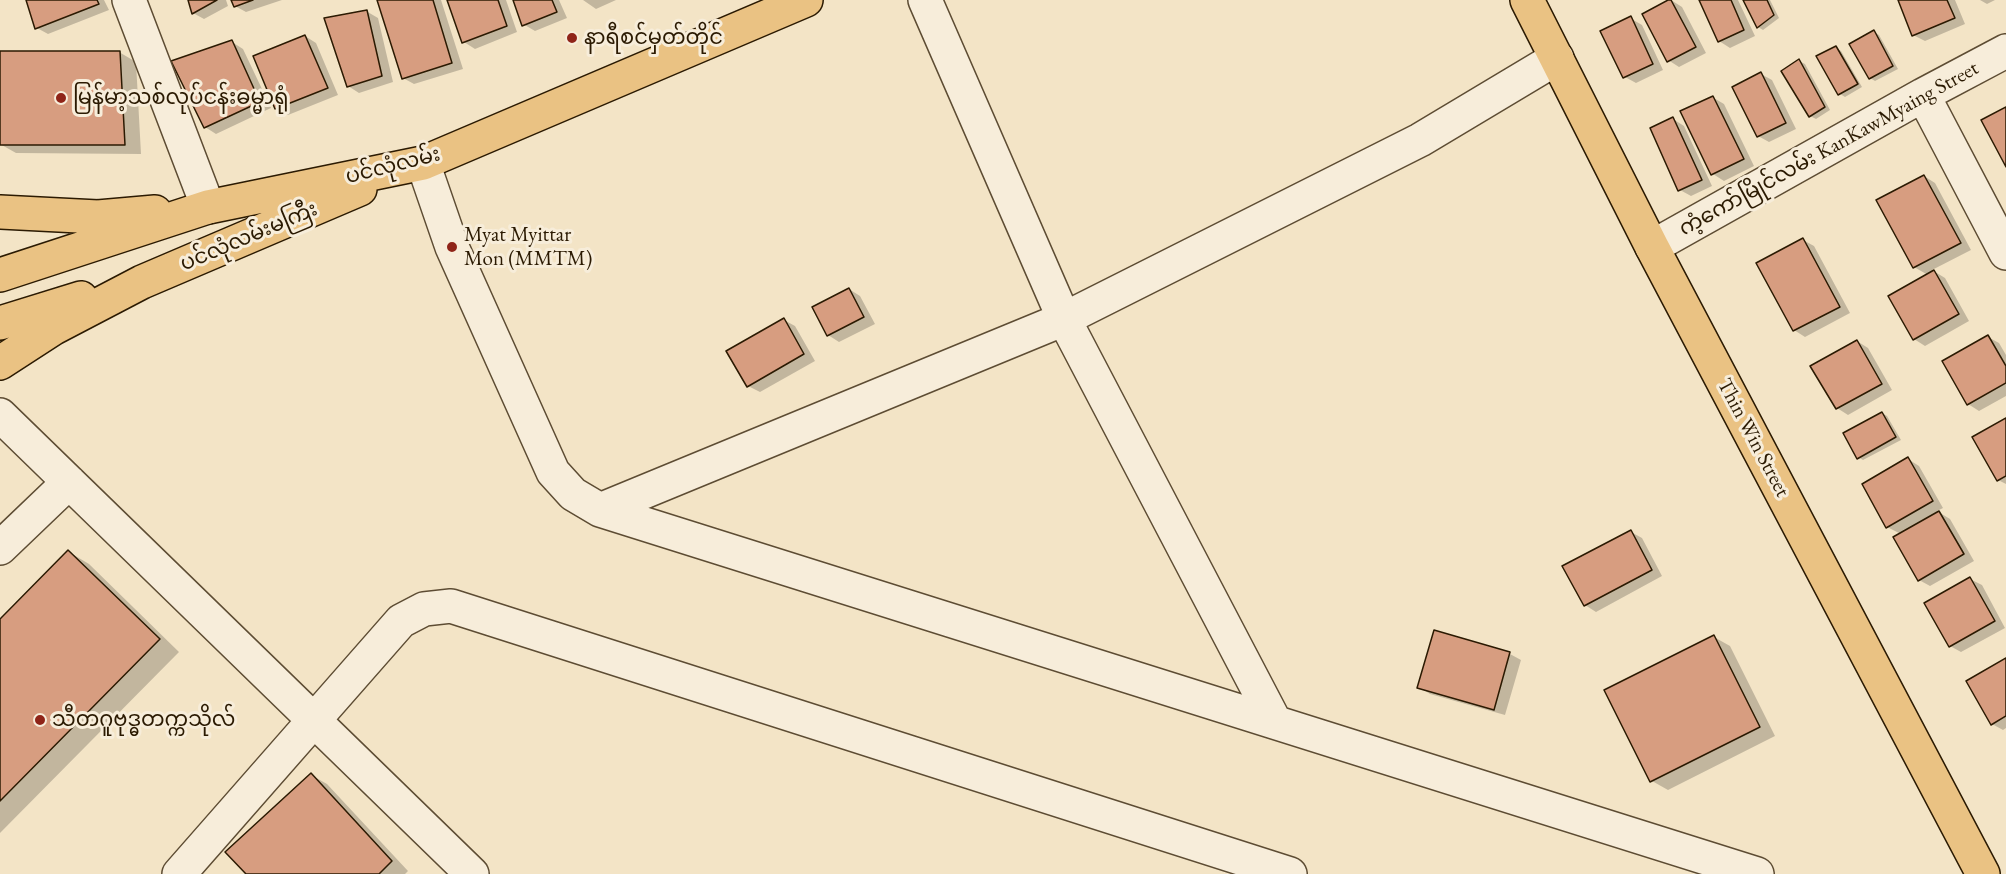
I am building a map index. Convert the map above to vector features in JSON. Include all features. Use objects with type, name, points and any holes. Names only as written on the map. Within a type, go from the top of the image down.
[{"type":"main road","name":"ပင်လုံလမ်း","points":[[0,275],[208,207],[423,163],[806,0]]},
{"type":"main road","name":"Thin Win Street","points":[[1534,2],[1557,58],[1652,247],[1983,874]]},
{"type":"main road","name":"ပင်လုံလမ်းမကြီး","points":[[142,282],[423,163]]},
{"type":"main road","points":[[0,212],[98,217],[208,207]]},
{"type":"main road","points":[[0,323],[54,305],[142,282]]},
{"type":"main road","points":[[0,363],[54,328],[142,282]]},
{"type":"street","points":[[129,0],[208,207]]},
{"type":"street","points":[[925,0],[1064,319],[1275,722]]},
{"type":"street","name":"ကံ့ကော်မြိုင်လမ်း KanKawMyaing Street","points":[[1652,247],[2006,51]]},
{"type":"street","points":[[600,510],[1064,319],[1420,140],[1557,58]]},
{"type":"street","points":[[1923,95],[2006,253]]},
{"type":"street","points":[[423,163],[452,247],[553,472],[573,495],[600,510],[1756,874]]},
{"type":"street","points":[[0,415],[472,874]]},
{"type":"street","points":[[0,548],[69,482]]},
{"type":"street","points":[[179,874],[401,621],[424,609],[451,606],[1279,872]]},
{"type":"building","points":[[26,0],[97,0],[99,4],[35,29]]},
{"type":"building","points":[[188,0],[217,0],[192,14]]},
{"type":"building","points":[[231,0],[253,0],[234,7]]},
{"type":"building","points":[[377,0],[433,0],[452,63],[402,79]]},
{"type":"building","points":[[447,0],[498,0],[507,26],[462,43]]},
{"type":"building","points":[[513,0],[552,0],[557,12],[522,26]]},
{"type":"building","points":[[1671,0],[1696,47],[1667,62],[1642,14]]},
{"type":"building","points":[[1699,0],[1731,0],[1744,30],[1718,42]]},
{"type":"building","points":[[1743,0],[1767,0],[1774,15],[1757,28]]},
{"type":"building","points":[[1898,0],[1947,0],[1955,18],[1912,36]]},
{"type":"building","points":[[367,10],[382,76],[347,87],[324,18]]},
{"type":"building","points":[[1631,16],[1653,64],[1623,78],[1600,31]]},
{"type":"building","points":[[1874,30],[1893,66],[1869,79],[1849,44]]},
{"type":"building","points":[[305,35],[328,88],[275,109],[253,56]]},
{"type":"building","points":[[232,40],[260,102],[204,128],[171,61]]},
{"type":"building","points":[[1836,46],[1858,84],[1838,95],[1816,56]]},
{"type":"building","name":"မြန်မာ့သစ်လုပ်ငန်းဓမ္မာရုံ","points":[[0,51],[120,51],[125,145],[0,145]]},
{"type":"building","points":[[1799,59],[1825,107],[1809,117],[1781,71]]},
{"type":"building","points":[[1761,72],[1786,123],[1757,137],[1732,87]]},
{"type":"building","points":[[1713,96],[1744,159],[1711,175],[1680,111]]},
{"type":"building","points":[[2006,107],[2006,167],[1981,120]]},
{"type":"building","points":[[1673,117],[1702,180],[1678,191],[1650,128]]},
{"type":"building","points":[[1924,175],[1961,243],[1913,268],[1876,200]]},
{"type":"building","points":[[1803,238],[1840,307],[1793,331],[1756,263]]},
{"type":"building","points":[[1934,270],[1959,314],[1913,340],[1888,296]]},
{"type":"building","points":[[849,288],[864,317],[827,336],[812,307]]},
{"type":"building","points":[[784,318],[804,354],[747,387],[726,351]]},
{"type":"building","points":[[1988,335],[2006,366],[2006,383],[1967,405],[1942,361]]},
{"type":"building","points":[[1857,340],[1882,384],[1836,409],[1810,366]]},
{"type":"building","points":[[1882,412],[1896,437],[1857,459],[1843,433]]},
{"type":"building","points":[[2006,418],[2006,476],[1997,481],[1972,437]]},
{"type":"building","points":[[1908,457],[1933,501],[1886,528],[1862,484]]},
{"type":"building","points":[[1939,511],[1964,554],[1918,581],[1893,537]]},
{"type":"building","points":[[1631,530],[1652,570],[1584,606],[1562,566]]},
{"type":"building","name":"သီတဂူဗုဒ္ဓတက္ကသိုလ်","points":[[68,550],[160,639],[0,801],[0,619]]},
{"type":"building","points":[[1970,577],[1995,621],[1949,647],[1924,603]]},
{"type":"building","points":[[1434,630],[1510,652],[1494,710],[1417,688]]},
{"type":"building","points":[[1714,635],[1760,727],[1650,782],[1604,690]]},
{"type":"building","points":[[2006,658],[2006,716],[1991,725],[1966,681]]},
{"type":"building","points":[[311,773],[392,861],[379,874],[246,874],[225,852]]},
{"type":"place","name":"နာရီစင်မှတ်တိုင်","points":[[572,38]]},
{"type":"place","name":"မြန်မာ့သစ်လုပ်ငန်းဓမ္မာရုံ","points":[[61,98]]},
{"type":"place","name":"Myat Myittar Mon (MMTM)","points":[[452,247]]},
{"type":"place","name":"သီတဂူဗုဒ္ဓတက္ကသိုလ်","points":[[40,720]]}]
